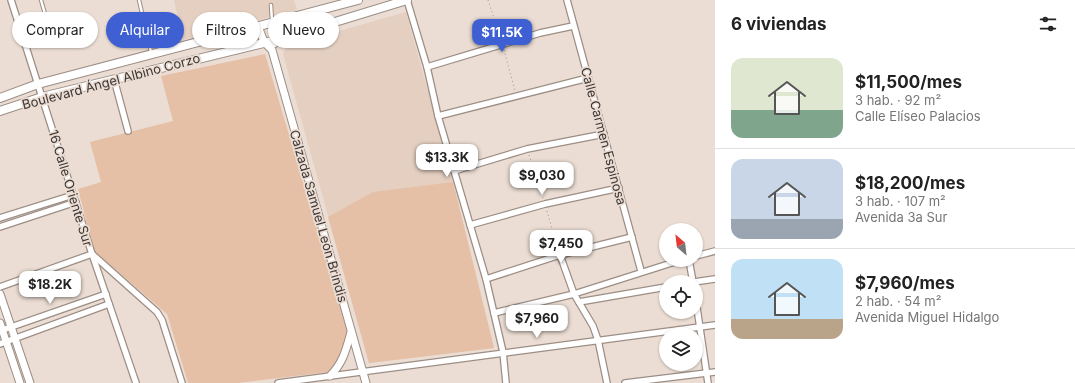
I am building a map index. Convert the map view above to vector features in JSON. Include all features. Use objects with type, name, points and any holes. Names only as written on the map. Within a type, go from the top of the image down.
[{"type":"main road","name":"Boulevard Ángel Albino Corzo","points":[[310,12],[344,2],[358,0]]},
{"type":"main road","name":"Boulevard Ángel Albino Corzo","points":[[339,21],[407,0]]},
{"type":"main road","name":"Boulevard Ángel Albino Corzo","points":[[0,111],[42,97],[268,41]]},
{"type":"main road","name":"Boulevard Ángel Albino Corzo","points":[[0,98],[38,84],[192,44]]},
{"type":"street","name":"16 Calle Oriente Sur","points":[[11,0],[92,254],[136,383]]},
{"type":"street","points":[[407,0],[427,67],[438,116],[486,279],[503,352],[506,383]]},
{"type":"street","name":"Calle Carmen Espinosa","points":[[567,0],[641,271]]},
{"type":"street","points":[[427,67],[540,32],[573,26]]},
{"type":"street","name":"Calzada Samuel León Brindis","points":[[260,31],[264,42],[272,50],[366,383]]},
{"type":"street","points":[[438,116],[588,78]]},
{"type":"street","points":[[114,79],[128,131]]},
{"type":"street","points":[[454,171],[527,149],[604,134]]},
{"type":"street","points":[[470,225],[545,204],[619,188]]},
{"type":"street","points":[[0,218],[74,195]]},
{"type":"street","points":[[0,227],[76,202]]},
{"type":"street","points":[[486,279],[560,255],[632,237]]},
{"type":"street","points":[[703,254],[715,251]]},
{"type":"street","points":[[0,287],[92,254],[157,312],[162,320],[182,383]]},
{"type":"street","points":[[560,255],[574,294],[593,326],[598,340],[607,383]]},
{"type":"street","points":[[494,313],[574,294],[659,266]]},
{"type":"street","points":[[703,281],[715,279]]},
{"type":"street","points":[[579,302],[659,288]]},
{"type":"street","points":[[0,294],[10,328],[30,383]]},
{"type":"street","points":[[20,383],[3,343],[1,328],[10,328],[44,317],[106,294]]},
{"type":"street","points":[[3,343],[109,304]]},
{"type":"street","points":[[44,317],[47,327]]},
{"type":"street","points":[[699,319],[700,327],[715,325]]},
{"type":"street","points":[[330,376],[339,368],[351,332]]},
{"type":"street","points":[[278,383],[301,382],[362,371],[659,332]]},
{"type":"street","points":[[703,347],[708,383]]},
{"type":"street","points":[[625,383],[715,372]]},
{"type":"lane","points":[[41,0],[44,12]]},
{"type":"lane","points":[[139,0],[152,55]]},
{"type":"lane","points":[[271,5],[271,12]]},
{"type":"shaded area","points":[[174,0],[294,0],[297,10],[289,12],[268,12],[268,18],[260,20],[260,12],[192,12],[192,38],[184,40],[184,12],[177,12]]},
{"type":"shaded area","points":[[406,12],[453,182],[494,348],[369,363],[283,54],[286,48],[339,48],[339,31]]},
{"type":"shaded area","points":[[265,54],[348,333],[340,359],[328,372],[238,383],[188,383],[167,314],[94,251],[78,189],[101,182],[90,142],[173,121],[161,76]]},
{"type":"shaded area","points":[[453,182],[494,348],[369,363],[328,217],[373,192]]}]
